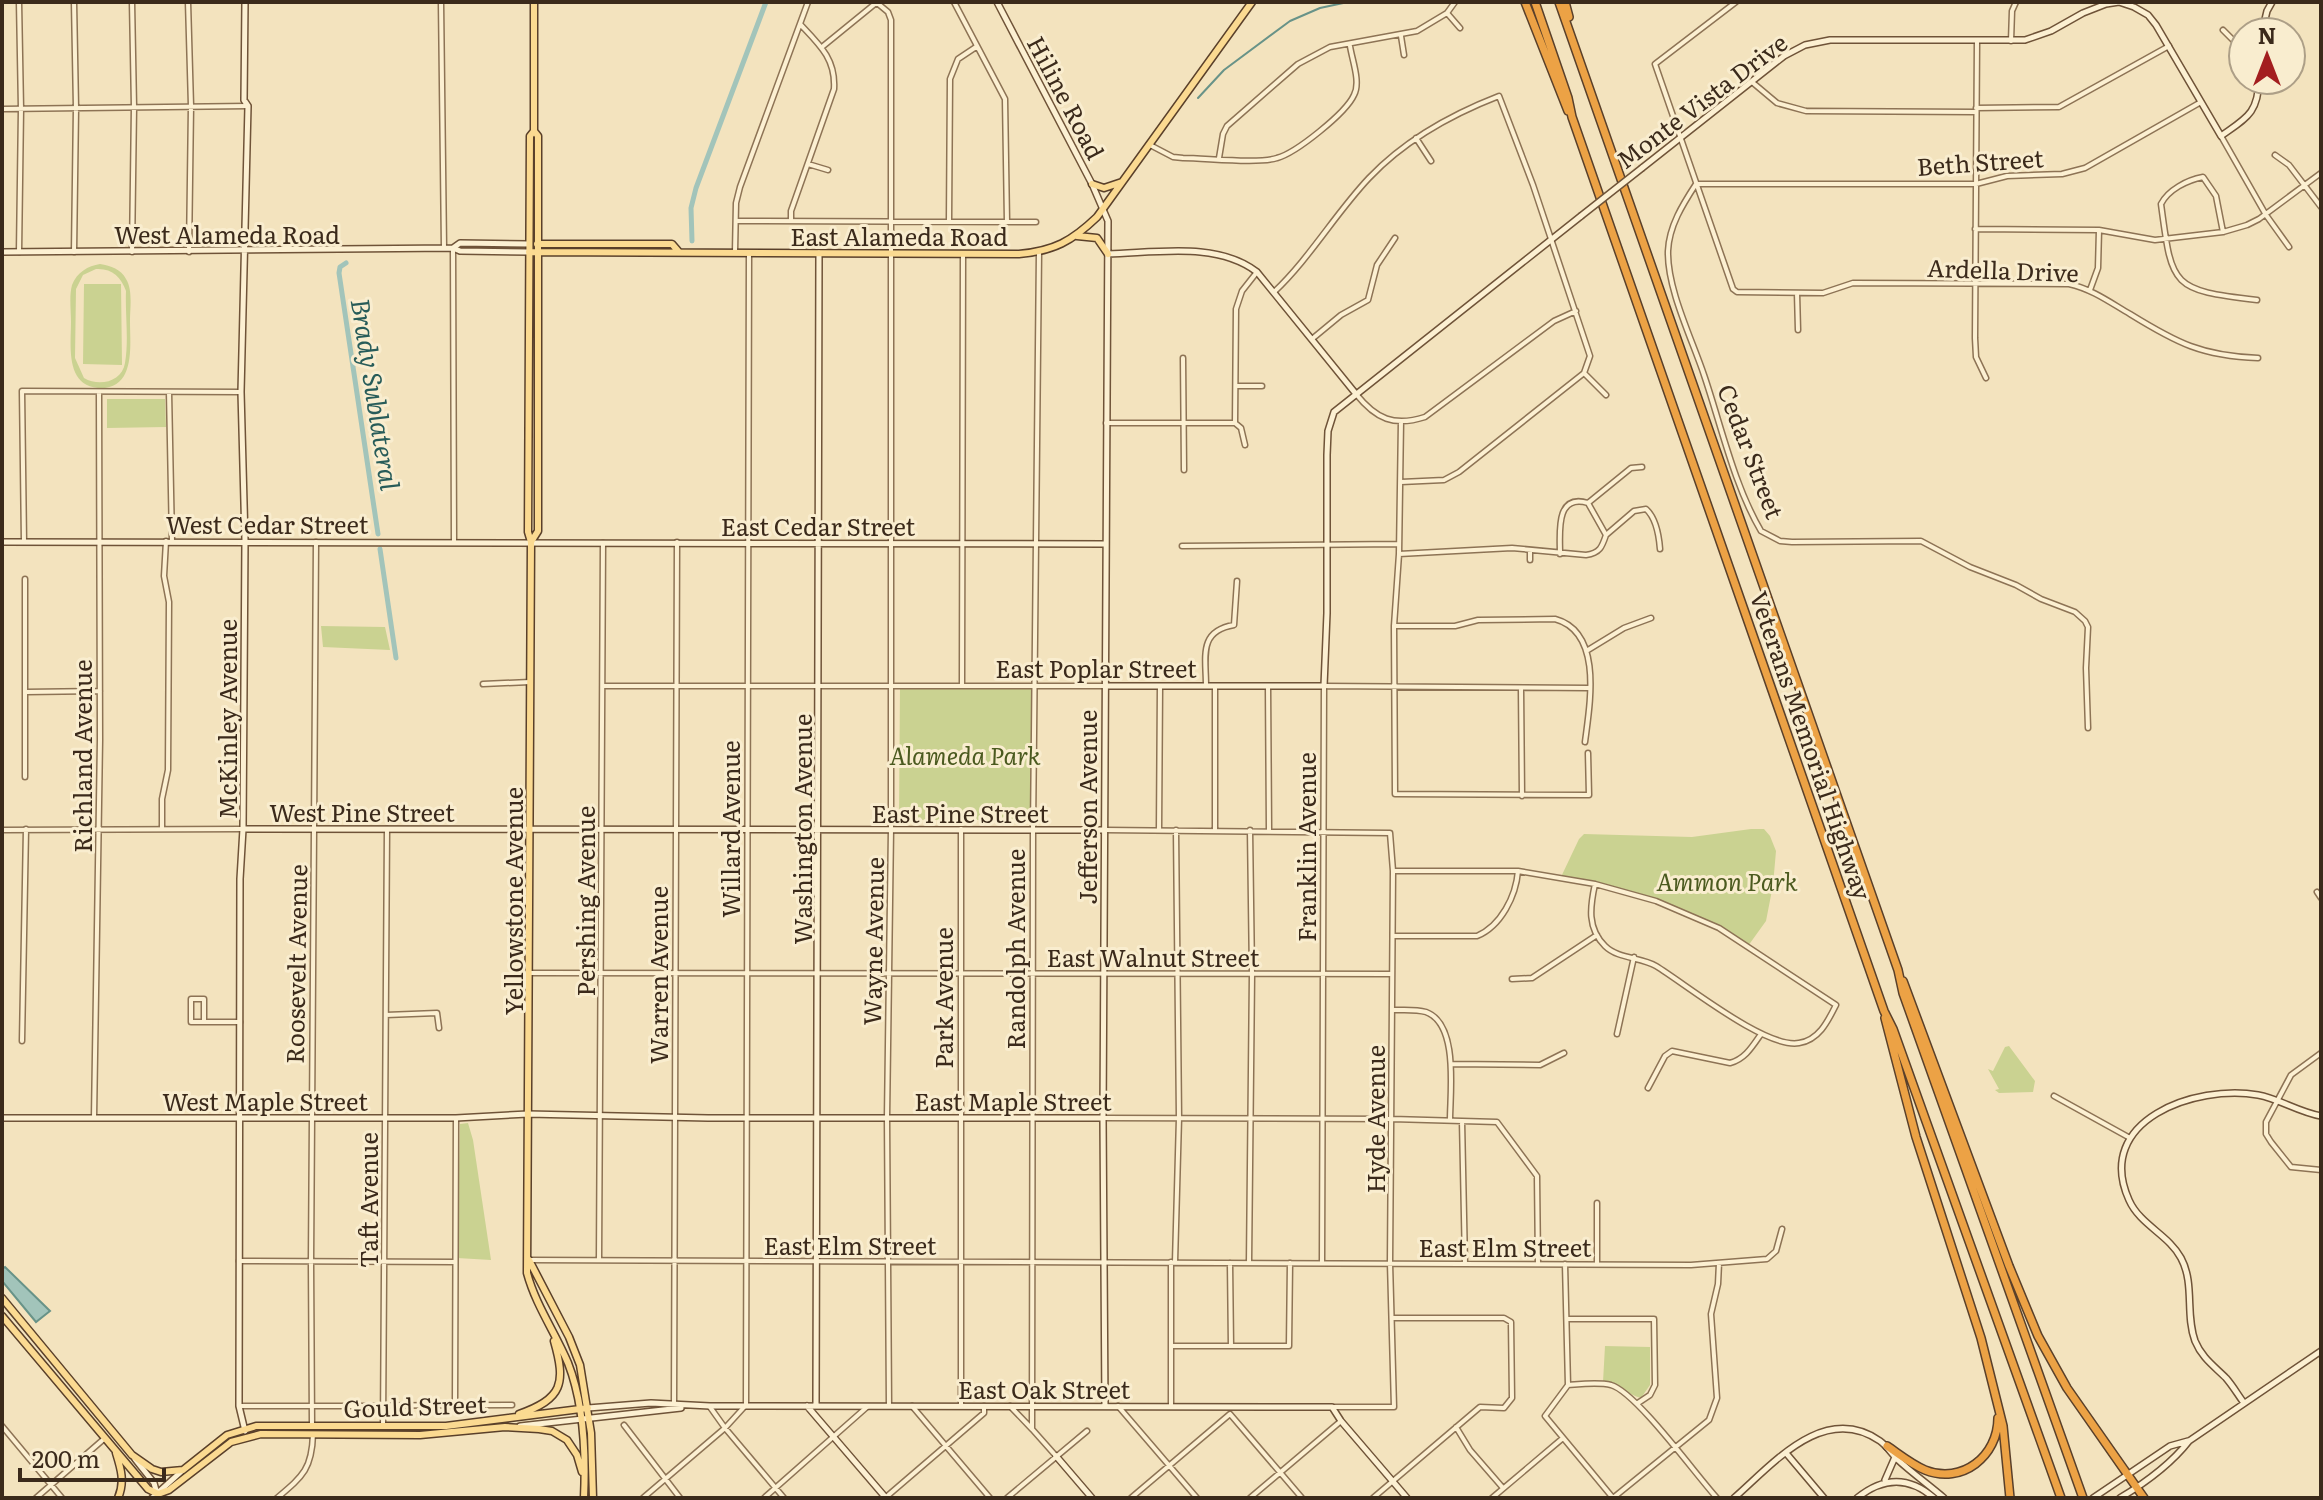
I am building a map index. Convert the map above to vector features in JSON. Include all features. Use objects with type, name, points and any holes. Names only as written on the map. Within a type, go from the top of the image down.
[{"type":"highway","points":[[1525,2],[1563,103],[1572,117]]},
{"type":"highway","name":"Veterans Memorial Highway","points":[[1535,2],[1572,117],[1884,1011],[2061,1498]]},
{"type":"highway","name":"Veterans Memorial Highway","points":[[1559,2],[1898,970],[1908,1008],[2082,1495]]},
{"type":"highway","points":[[1565,2],[1578,54]]},
{"type":"highway","points":[[1898,970],[1909,992],[2009,1266],[2038,1336],[2067,1388],[2144,1498]]},
{"type":"highway","points":[[1884,1011],[1916,1137],[1981,1338],[2003,1426],[2010,1498]]},
{"type":"highway","points":[[1887,1446],[1927,1471],[1943,1474],[1967,1469],[1983,1460],[1997,1439],[1998,1408]]},
{"type":"main road","name":"Yellowstone Avenue","points":[[531,542],[538,531],[539,248],[538,136],[534,131],[534,2]]},
{"type":"main road","name":"East Alameda Road","points":[[539,248],[749,253],[1039,252],[1077,236],[1104,209],[1252,2]]},
{"type":"main road","name":"Yellowstone Avenue","points":[[534,131],[530,136],[529,248],[528,532],[531,542],[527,1273],[532,1292],[569,1366],[579,1409],[584,1498]]},
{"type":"main road","points":[[1092,184],[1104,188],[1122,182]]},
{"type":"main road","points":[[1077,236],[1097,238],[1108,254]]},
{"type":"main road","name":"West Alameda Road","points":[[529,248],[539,248]]},
{"type":"main road","name":"Yellowstone Avenue","points":[[529,1260],[575,1350],[588,1408],[594,1458],[593,1498]]},
{"type":"main road","points":[[2,1298],[132,1455],[161,1472],[183,1470],[227,1435],[245,1433]]},
{"type":"main road","points":[[2,1316],[157,1497],[245,1433]]},
{"type":"main road","points":[[489,1421],[533,1409],[554,1395],[561,1378],[561,1365],[551,1330]]},
{"type":"main road","name":"Gould Street","points":[[245,1433],[446,1426],[588,1408]]},
{"type":"main road","points":[[505,1427],[547,1430],[565,1438],[577,1455],[585,1484]]},
{"type":"main road","name":"Gould Street","points":[[313,1430],[431,1435],[505,1427]]},
{"type":"main road","points":[[115,1449],[122,1472],[122,1490],[118,1498]]},
{"type":"street","points":[[19,2],[19,252]]},
{"type":"street","points":[[74,2],[74,252]]},
{"type":"street","points":[[132,2],[132,252]]},
{"type":"street","points":[[188,2],[191,106],[189,252]]},
{"type":"street","name":"McKinley Avenue","points":[[245,2],[244,100],[248,106],[241,392],[245,540],[239,1119],[239,1406],[245,1433]]},
{"type":"street","points":[[441,2],[444,248]]},
{"type":"street","points":[[735,252],[740,187],[808,2]]},
{"type":"street","points":[[822,47],[876,2]]},
{"type":"street","name":"Wayne Avenue","points":[[876,2],[888,12],[891,20],[891,829],[887,1118],[889,1406]]},
{"type":"street","points":[[954,2],[1005,99],[1007,222]]},
{"type":"street","name":"Hiline Road","points":[[997,2],[1104,209]]},
{"type":"street","points":[[1219,158],[1227,126],[1298,64],[1330,47],[1417,31],[1447,13],[1455,2]]},
{"type":"street","points":[[1696,184],[1655,64],[1736,2]]},
{"type":"street","points":[[2011,41],[2012,11],[2016,2]]},
{"type":"street","name":"Monte Vista Drive","points":[[1328,432],[1334,412],[1356,394],[1784,56],[1821,41],[2011,41],[2037,37],[2095,8],[2119,2],[2134,7],[2148,15],[2169,46],[2266,215],[2289,247]]},
{"type":"street","points":[[1447,13],[1460,28]]},
{"type":"street","points":[[791,220],[791,211],[834,89],[832,64],[822,47],[800,24]]},
{"type":"street","points":[[2223,30],[2227,34]]},
{"type":"street","points":[[1401,36],[1404,55]]},
{"type":"street","points":[[1977,41],[1976,357],[1986,378]]},
{"type":"street","points":[[1150,145],[1173,157],[1277,158],[1293,152],[1345,108],[1356,94],[1349,45]]},
{"type":"street","points":[[949,221],[950,79],[958,59],[977,46]]},
{"type":"street","points":[[1752,82],[1777,103],[1806,111],[2059,107],[2169,46]]},
{"type":"street","points":[[1274,292],[1290,277],[1368,179],[1398,151],[1468,108],[1499,96],[1511,123],[1590,356],[1584,373],[1459,472],[1444,480],[1401,482]]},
{"type":"street","points":[[2221,136],[2252,113],[2259,96]]},
{"type":"street","name":"Beth Street","points":[[1696,184],[1976,184],[2007,176],[2062,174],[2085,168],[2201,102]]},
{"type":"street","points":[[2,109],[248,106]]},
{"type":"street","points":[[1416,138],[1431,161]]},
{"type":"street","points":[[2275,155],[2289,165],[2321,207]]},
{"type":"street","points":[[808,164],[828,170]]},
{"type":"street","points":[[1975,229],[2099,230],[2155,240],[2223,232],[2266,215],[2321,173]]},
{"type":"street","points":[[2223,232],[2216,196],[2203,177],[2186,183],[2165,197],[2161,204],[2170,265],[2176,275],[2191,288],[2205,294],[2257,300]]},
{"type":"street","name":"Ardella Drive","points":[[1696,184],[1733,289],[1744,293],[1823,293],[1853,283],[2069,284],[2090,290],[2196,350],[2214,355],[2258,358]]},
{"type":"street","name":"Cedar Street","points":[[1696,184],[1669,238],[1670,265],[1675,290],[1727,446],[1761,531],[1780,541],[1792,542],[1921,541],[1970,567],[2075,612],[2088,627],[2088,728]]},
{"type":"street","name":"Jefferson Avenue","points":[[1104,209],[1108,221],[1103,1118],[1105,1406]]},
{"type":"street","points":[[736,221],[1036,222]]},
{"type":"street","points":[[2090,290],[2098,268],[2099,230]]},
{"type":"street","points":[[1312,339],[1341,315],[1368,300],[1377,265],[1395,238]]},
{"type":"street","name":"West Alameda Road","points":[[2,252],[453,248],[460,243],[529,248]]},
{"type":"street","points":[[453,248],[454,542]]},
{"type":"street","name":"Randolph Avenue","points":[[1032,1429],[1033,830],[1039,252]]},
{"type":"street","name":"Willard Avenue","points":[[746,1405],[749,253]]},
{"type":"street","name":"Washington Avenue","points":[[816,1406],[819,253]]},
{"type":"street","points":[[1108,254],[1215,253],[1245,263],[1274,292],[1368,409],[1383,419],[1401,421],[1425,417],[1554,321],[1576,311]]},
{"type":"street","points":[[962,684],[963,254]]},
{"type":"street","points":[[1235,423],[1236,309],[1242,291],[1257,272]]},
{"type":"street","points":[[1797,293],[1798,330]]},
{"type":"street","points":[[1183,358],[1184,470]]},
{"type":"street","points":[[1584,373],[1606,395]]},
{"type":"street","points":[[1237,386],[1262,386]]},
{"type":"street","points":[[24,542],[22,391],[241,392]]},
{"type":"street","points":[[162,829],[162,799],[168,770],[169,602],[164,576],[169,541],[169,392]]},
{"type":"street","name":"Richland Avenue","points":[[94,1118],[100,691],[99,393]]},
{"type":"street","points":[[1401,421],[1399,554],[1394,626],[1395,794],[1589,795],[1588,753]]},
{"type":"street","points":[[1106,423],[1235,423],[1241,428],[1245,445]]},
{"type":"street","name":"Franklin Avenue","points":[[1322,1263],[1328,432]]},
{"type":"street","points":[[1560,554],[1560,520],[1570,501],[1588,503],[1631,468],[1642,467]]},
{"type":"street","points":[[1588,503],[1606,535]]},
{"type":"street","points":[[1399,554],[1512,548],[1560,554],[1596,554],[1602,548],[1606,535],[1634,511],[1646,509],[1659,538],[1660,549]]},
{"type":"street","name":"Roosevelt Avenue","points":[[277,1498],[308,1468],[313,1430],[311,1118],[316,541]]},
{"type":"street","name":"West Cedar Street","points":[[2,542],[531,542]]},
{"type":"street","name":"East Cedar Street","points":[[531,542],[1105,544]]},
{"type":"street","name":"Warren Avenue","points":[[674,1406],[677,542]]},
{"type":"street","name":"Pershing Avenue","points":[[599,1260],[603,543]]},
{"type":"street","points":[[1182,546],[1399,544]]},
{"type":"street","points":[[1530,551],[1530,560]]},
{"type":"street","points":[[25,579],[25,777]]},
{"type":"street","points":[[1206,686],[1207,646],[1211,634],[1219,627],[1234,625],[1237,581]]},
{"type":"street","points":[[1588,650],[1624,628],[1651,618]]},
{"type":"street","points":[[1394,626],[1455,626],[1478,620],[1555,619],[1566,622],[1576,629],[1588,650],[1589,713],[1585,742]]},
{"type":"street","points":[[483,684],[530,682]]},
{"type":"street","name":"East Poplar Street","points":[[603,686],[962,684],[1589,688]]},
{"type":"street","points":[[1159,830],[1160,686]]},
{"type":"street","points":[[1215,686],[1215,830]]},
{"type":"street","points":[[1268,686],[1269,830]]},
{"type":"street","points":[[1521,688],[1522,796]]},
{"type":"street","points":[[26,692],[100,691]]},
{"type":"street","points":[[22,1041],[26,829]]},
{"type":"street","name":"Taft Avenue","points":[[383,1427],[387,829]]},
{"type":"street","name":"West Pine Street","points":[[2,830],[530,829]]},
{"type":"street","name":"East Pine Street","points":[[530,829],[1269,830],[1390,833]]},
{"type":"street","name":"Park Avenue","points":[[961,829],[961,1406]]},
{"type":"street","points":[[1171,1406],[1179,1118],[1176,830]]},
{"type":"street","points":[[1249,1263],[1250,830]]},
{"type":"street","name":"Hyde Avenue","points":[[1390,833],[1393,871],[1390,1263],[1394,1407]]},
{"type":"street","points":[[1393,871],[1518,871],[1595,884],[1656,901],[1719,928],[1836,1005],[1818,1034],[1808,1040],[1782,1042],[1761,1034],[1652,964],[1606,947],[1590,918],[1595,884]]},
{"type":"street","points":[[1393,936],[1477,936],[1485,933],[1508,904],[1518,871]]},
{"type":"street","points":[[2317,892],[2321,898]]},
{"type":"street","points":[[1512,979],[1532,978],[1597,935]]},
{"type":"street","points":[[1617,1034],[1634,957]]},
{"type":"street","name":"East Walnut Street","points":[[530,973],[1392,974]]},
{"type":"street","points":[[204,1022],[204,999],[191,999],[191,1022],[204,1022],[240,1022]]},
{"type":"street","points":[[1392,1010],[1423,1011],[1436,1019],[1448,1040],[1450,1120]]},
{"type":"street","points":[[386,1015],[437,1013],[439,1028]]},
{"type":"street","points":[[1648,1088],[1665,1056],[1672,1051],[1730,1063],[1739,1061],[1761,1034]]},
{"type":"street","points":[[1451,1064],[1540,1065],[1564,1053]]},
{"type":"street","points":[[2321,1053],[2291,1075],[2266,1122],[2266,1134],[2291,1167],[2321,1170]]},
{"type":"street","points":[[2244,1403],[2199,1349],[2192,1332],[2190,1283],[2181,1258],[2130,1204],[2121,1171],[2123,1154],[2130,1138],[2150,1117],[2200,1095],[2247,1094],[2277,1101],[2299,1112],[2321,1116]]},
{"type":"street","points":[[2054,1096],[2130,1138]]},
{"type":"street","name":"West Maple Street","points":[[2,1118],[456,1118],[528,1114]]},
{"type":"street","name":"East Maple Street","points":[[528,1114],[1497,1122],[1537,1176],[1538,1264]]},
{"type":"street","points":[[455,1407],[456,1118]]},
{"type":"street","points":[[1462,1121],[1465,1264]]},
{"type":"street","points":[[1597,1203],[1597,1264]]},
{"type":"street","name":"East Elm Street","points":[[529,1260],[1691,1265],[1767,1259],[1776,1251],[1782,1229]]},
{"type":"street","points":[[239,1261],[455,1262]]},
{"type":"street","points":[[1230,1263],[1231,1346]]},
{"type":"street","points":[[1171,1346],[1289,1346],[1290,1263]]},
{"type":"street","points":[[1565,1264],[1568,1385],[1545,1416],[1613,1498],[1709,1420],[1717,1398],[1711,1314],[1719,1263]]},
{"type":"street","points":[[1373,1498],[1480,1407],[1504,1408],[1512,1398],[1511,1322],[1504,1318],[1392,1318]]},
{"type":"street","points":[[1567,1319],[1654,1319],[1655,1385],[1650,1395],[1638,1403]]},
{"type":"street","points":[[2120,1498],[2178,1455],[2189,1441],[2321,1351]]},
{"type":"street","points":[[1568,1385],[1610,1385],[1620,1389],[1638,1403],[1717,1498]]},
{"type":"street","name":"East Oak Street","points":[[588,1408],[638,1404],[1394,1407]]},
{"type":"street","points":[[239,1406],[512,1405]]},
{"type":"street","points":[[643,1498],[725,1428],[746,1405]]},
{"type":"street","name":"East Oak Street","points":[[589,1417],[674,1406]]},
{"type":"street","points":[[710,1406],[784,1498]]},
{"type":"street","points":[[807,1406],[886,1498],[984,1413],[984,1406]]},
{"type":"street","points":[[764,1498],[869,1406]]},
{"type":"street","points":[[912,1406],[990,1498]]},
{"type":"street","points":[[1010,1406],[1092,1498]]},
{"type":"street","points":[[1118,1406],[1197,1498]]},
{"type":"street","points":[[1230,1406],[1230,1414],[1302,1498]]},
{"type":"street","points":[[1332,1407],[1407,1498]]},
{"type":"street","points":[[1131,1498],[1230,1414]]},
{"type":"street","name":"Gould Street","points":[[505,1427],[589,1417]]},
{"type":"street","points":[[1250,1498],[1341,1421]]},
{"type":"street","points":[[624,1425],[680,1498]]},
{"type":"street","points":[[2,1426],[62,1498]]},
{"type":"street","points":[[1456,1427],[1470,1450],[1503,1488]]},
{"type":"street","points":[[1734,1498],[1785,1452],[1814,1433],[1835,1428],[1867,1433],[1887,1446],[1895,1457],[1944,1498]]},
{"type":"street","points":[[1007,1498],[1087,1431]]},
{"type":"street","points":[[36,1498],[105,1438]]},
{"type":"street","points":[[1492,1498],[1563,1438]]},
{"type":"street","points":[[2093,1498],[2170,1446],[2189,1441]]},
{"type":"street","points":[[1785,1452],[1824,1498]]},
{"type":"street","points":[[132,1455],[154,1483],[157,1497]]},
{"type":"street","points":[[1857,1498],[1888,1478],[1895,1457]]},
{"type":"street","points":[[157,1497],[165,1485],[183,1470]]},
{"type":"street","points":[[1881,1483],[1908,1482],[1922,1487],[1934,1498]]},
{"type":"green space","points":[[100,264],[115,268],[124,276],[131,299],[130,354],[125,374],[110,387],[98,388],[87,385],[75,372],[70,298],[74,280],[80,273]],"holes":[[[96,269],[115,274],[126,291],[125,363],[119,375],[103,382],[84,378],[75,358],[76,289],[83,275]]]},
{"type":"green space","points":[[84,284],[121,284],[122,365],[83,364]]},
{"type":"green space","points":[[107,399],[165,399],[166,427],[107,428]]},
{"type":"green space","points":[[321,626],[385,627],[390,650],[323,647]]},
{"type":"green space","name":"Alameda Park","points":[[900,686],[1032,688],[1030,820],[899,820]]},
{"type":"green space","name":"Ammon Park","points":[[1764,829],[1776,851],[1766,921],[1748,946],[1719,928],[1656,901],[1561,877],[1584,834],[1692,837]]},
{"type":"green space","points":[[2009,1046],[2035,1081],[2033,1092],[1999,1093],[1995,1090],[1999,1089],[1988,1069],[1993,1071],[2005,1047]]},
{"type":"green space","points":[[468,1123],[491,1260],[457,1258],[460,1124]]},
{"type":"green space","points":[[1605,1346],[1650,1347],[1650,1385],[1641,1398],[1603,1382]]},
{"type":"water","points":[[5,1267],[50,1311],[36,1322],[2,1281],[2,1269]]},
{"type":"waterway","points":[[692,241],[691,208],[696,188],[766,2]]},
{"type":"waterway","points":[[1198,98],[1224,70],[1290,21],[1320,8],[1348,2]]},
{"type":"waterway","name":"Brady Sublateral","points":[[346,263],[340,267],[339,273],[378,534]]},
{"type":"waterway","name":"Brady Sublateral","points":[[380,549],[396,658]]}]
